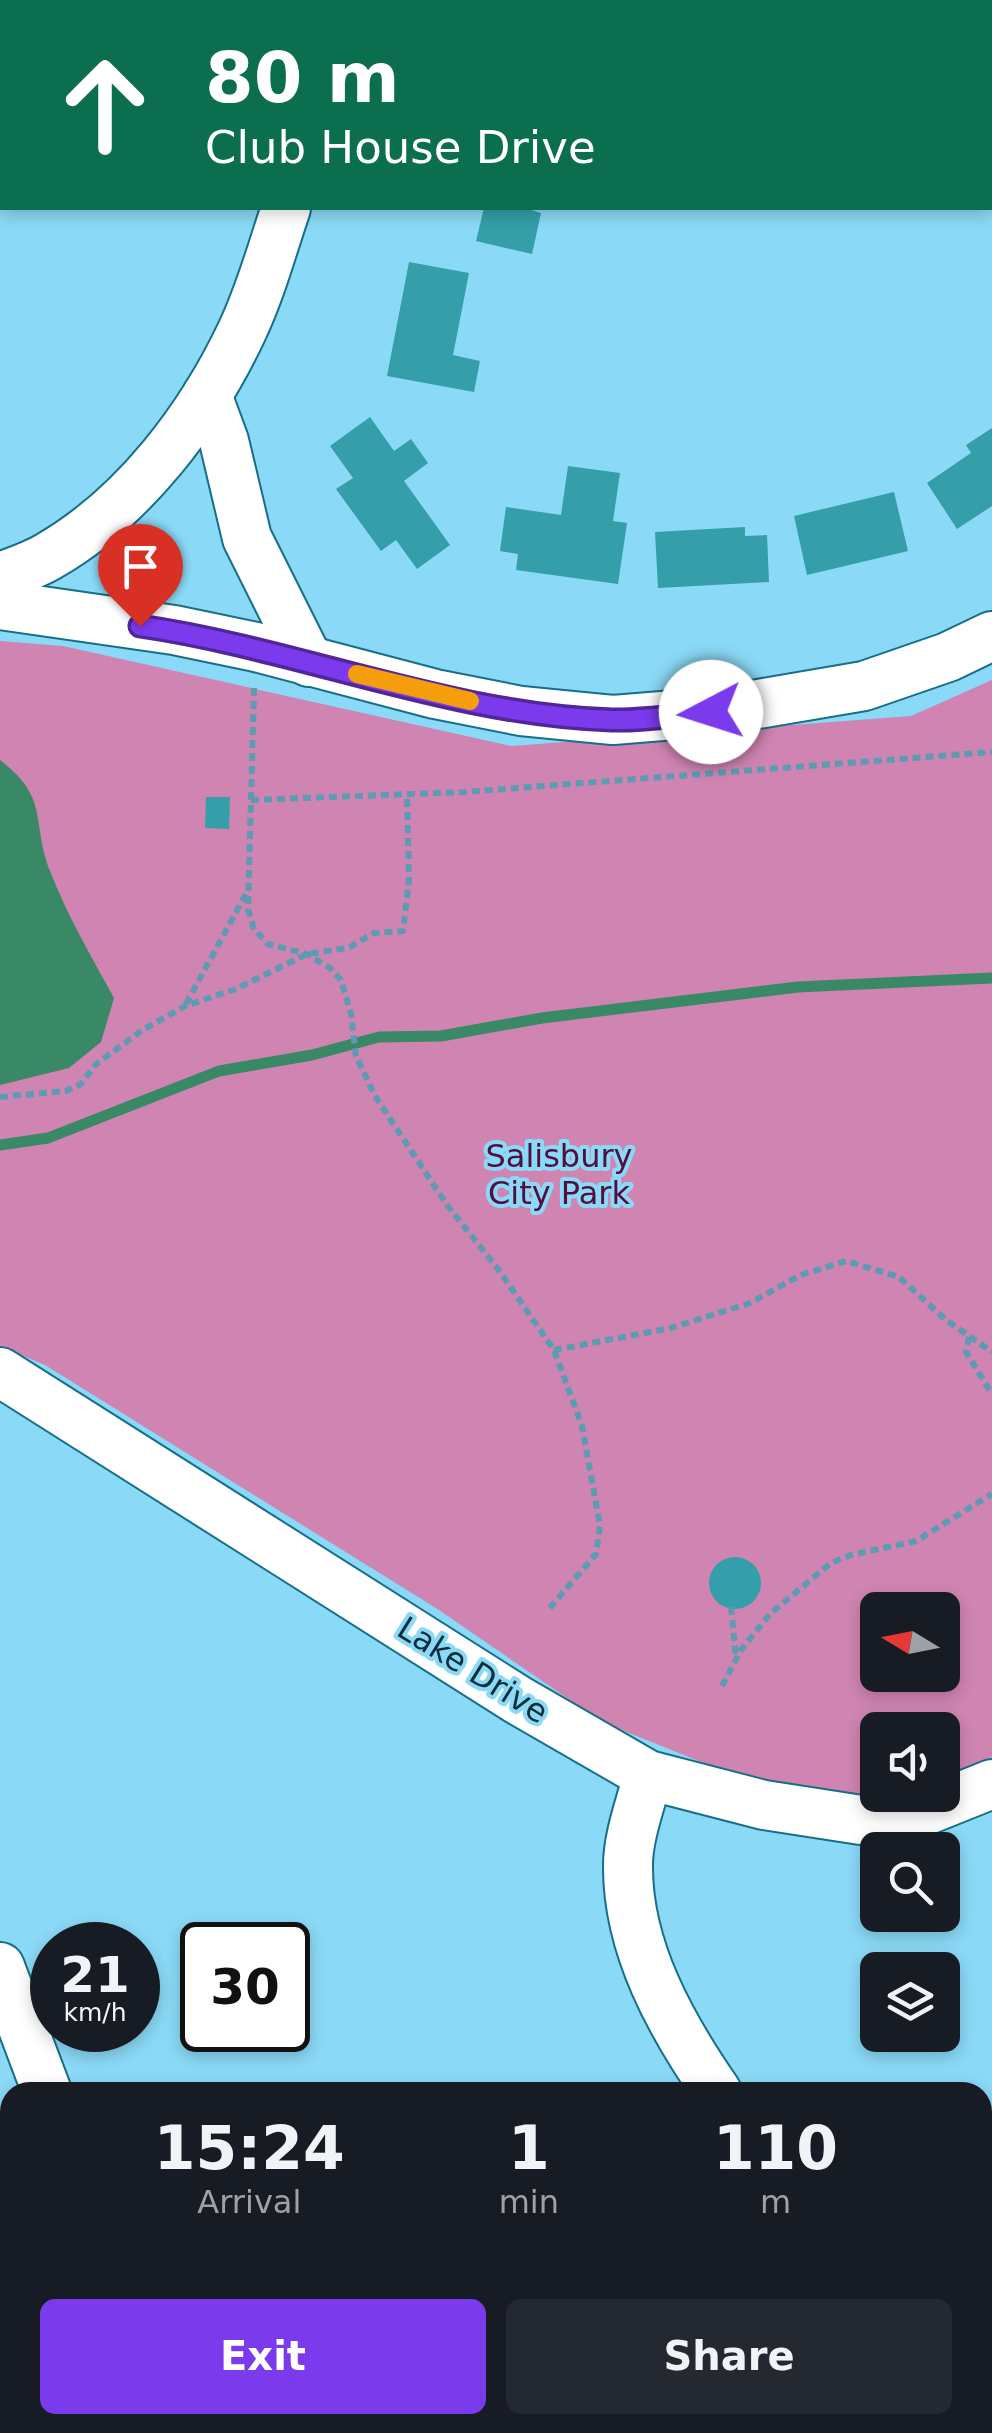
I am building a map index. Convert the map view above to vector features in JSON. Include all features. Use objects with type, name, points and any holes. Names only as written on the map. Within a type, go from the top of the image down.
[{"type":"street","points":[[0,577],[48,557],[119,502],[153,467],[207,395],[254,302],[285,210]]},
{"type":"street","points":[[207,395],[224,442],[247,538],[309,662]]},
{"type":"street","points":[[0,605],[174,630],[520,711],[613,720],[711,712],[864,686],[948,657],[992,636]]},
{"type":"street","name":"Lake Drive","points":[[0,1372],[518,1700],[648,1775],[764,1805],[862,1820],[925,1811],[992,1784]]},
{"type":"street","points":[[648,1775],[627,1863],[633,1908],[646,1970],[712,2082]]},
{"type":"street","points":[[0,1968],[43,2082]]},
{"type":"street","points":[[0,2062],[25,2082]]},
{"type":"path","points":[[256,647],[248,909],[254,929],[268,944],[307,954],[341,980],[356,1056],[375,1096],[447,1206],[498,1269],[554,1350],[582,1426],[600,1526],[596,1554],[549,1609]]},
{"type":"path","points":[[251,800],[407,794],[992,752]]},
{"type":"path","points":[[0,1097],[66,1091],[82,1084],[95,1065],[141,1031],[185,1006],[236,989],[307,954],[348,948],[374,933],[403,931],[409,880],[407,794]]},
{"type":"path","points":[[185,1006],[249,888]]},
{"type":"path","points":[[554,1350],[671,1328],[750,1303],[801,1275],[846,1261],[899,1277],[969,1338],[992,1352]]},
{"type":"path","points":[[969,1338],[966,1352],[992,1394]]},
{"type":"path","points":[[722,1686],[736,1659],[770,1614],[831,1562],[916,1542],[992,1494]]},
{"type":"path","points":[[731,1606],[736,1659]]},
{"type":"green space","name":"Salisbury City Park","points":[[0,641],[63,646],[511,746],[911,716],[992,680],[992,1757],[960,1773],[960,1712],[860,1712],[860,1796],[840,1799],[726,1772],[602,1722],[439,1610],[45,1365],[0,1346]]},
{"type":"shaded area","points":[[0,760],[16,774],[33,799],[50,871],[114,998],[101,1042],[69,1068],[0,1085]]},
{"type":"building","points":[[484,210],[541,213],[532,254],[476,241]]},
{"type":"building","points":[[409,262],[469,273],[453,355],[480,361],[474,392],[387,376]]},
{"type":"building","points":[[370,417],[394,451],[411,439],[428,463],[404,481],[450,545],[417,569],[396,540],[381,551],[336,489],[353,478],[330,446]]},
{"type":"building","points":[[992,428],[992,506],[957,529],[927,483],[971,453],[966,445]]},
{"type":"building","points":[[568,466],[620,473],[613,521],[627,523],[618,584],[516,570],[518,554],[500,551],[506,507],[561,515]]},
{"type":"building","points":[[894,492],[908,551],[807,575],[794,516]]},
{"type":"building","points":[[745,527],[745,536],[767,535],[769,582],[658,588],[655,532]]},
{"type":"building","points":[[206,797],[230,797],[229,829],[205,828]]},
{"type":"building","points":[[735,1557],[753,1565],[761,1583],[753,1601],[735,1609],[717,1601],[709,1583],[717,1565]]},
{"type":"waterway","points":[[0,1145],[48,1138],[219,1071],[312,1055],[379,1037],[441,1036],[542,1018],[798,987],[992,978]]},
{"type":"slow traffic","points":[[357,674],[470,701]]},
{"type":"route","points":[[140,626],[256,647],[435,694],[520,711],[613,720],[711,712]]}]
